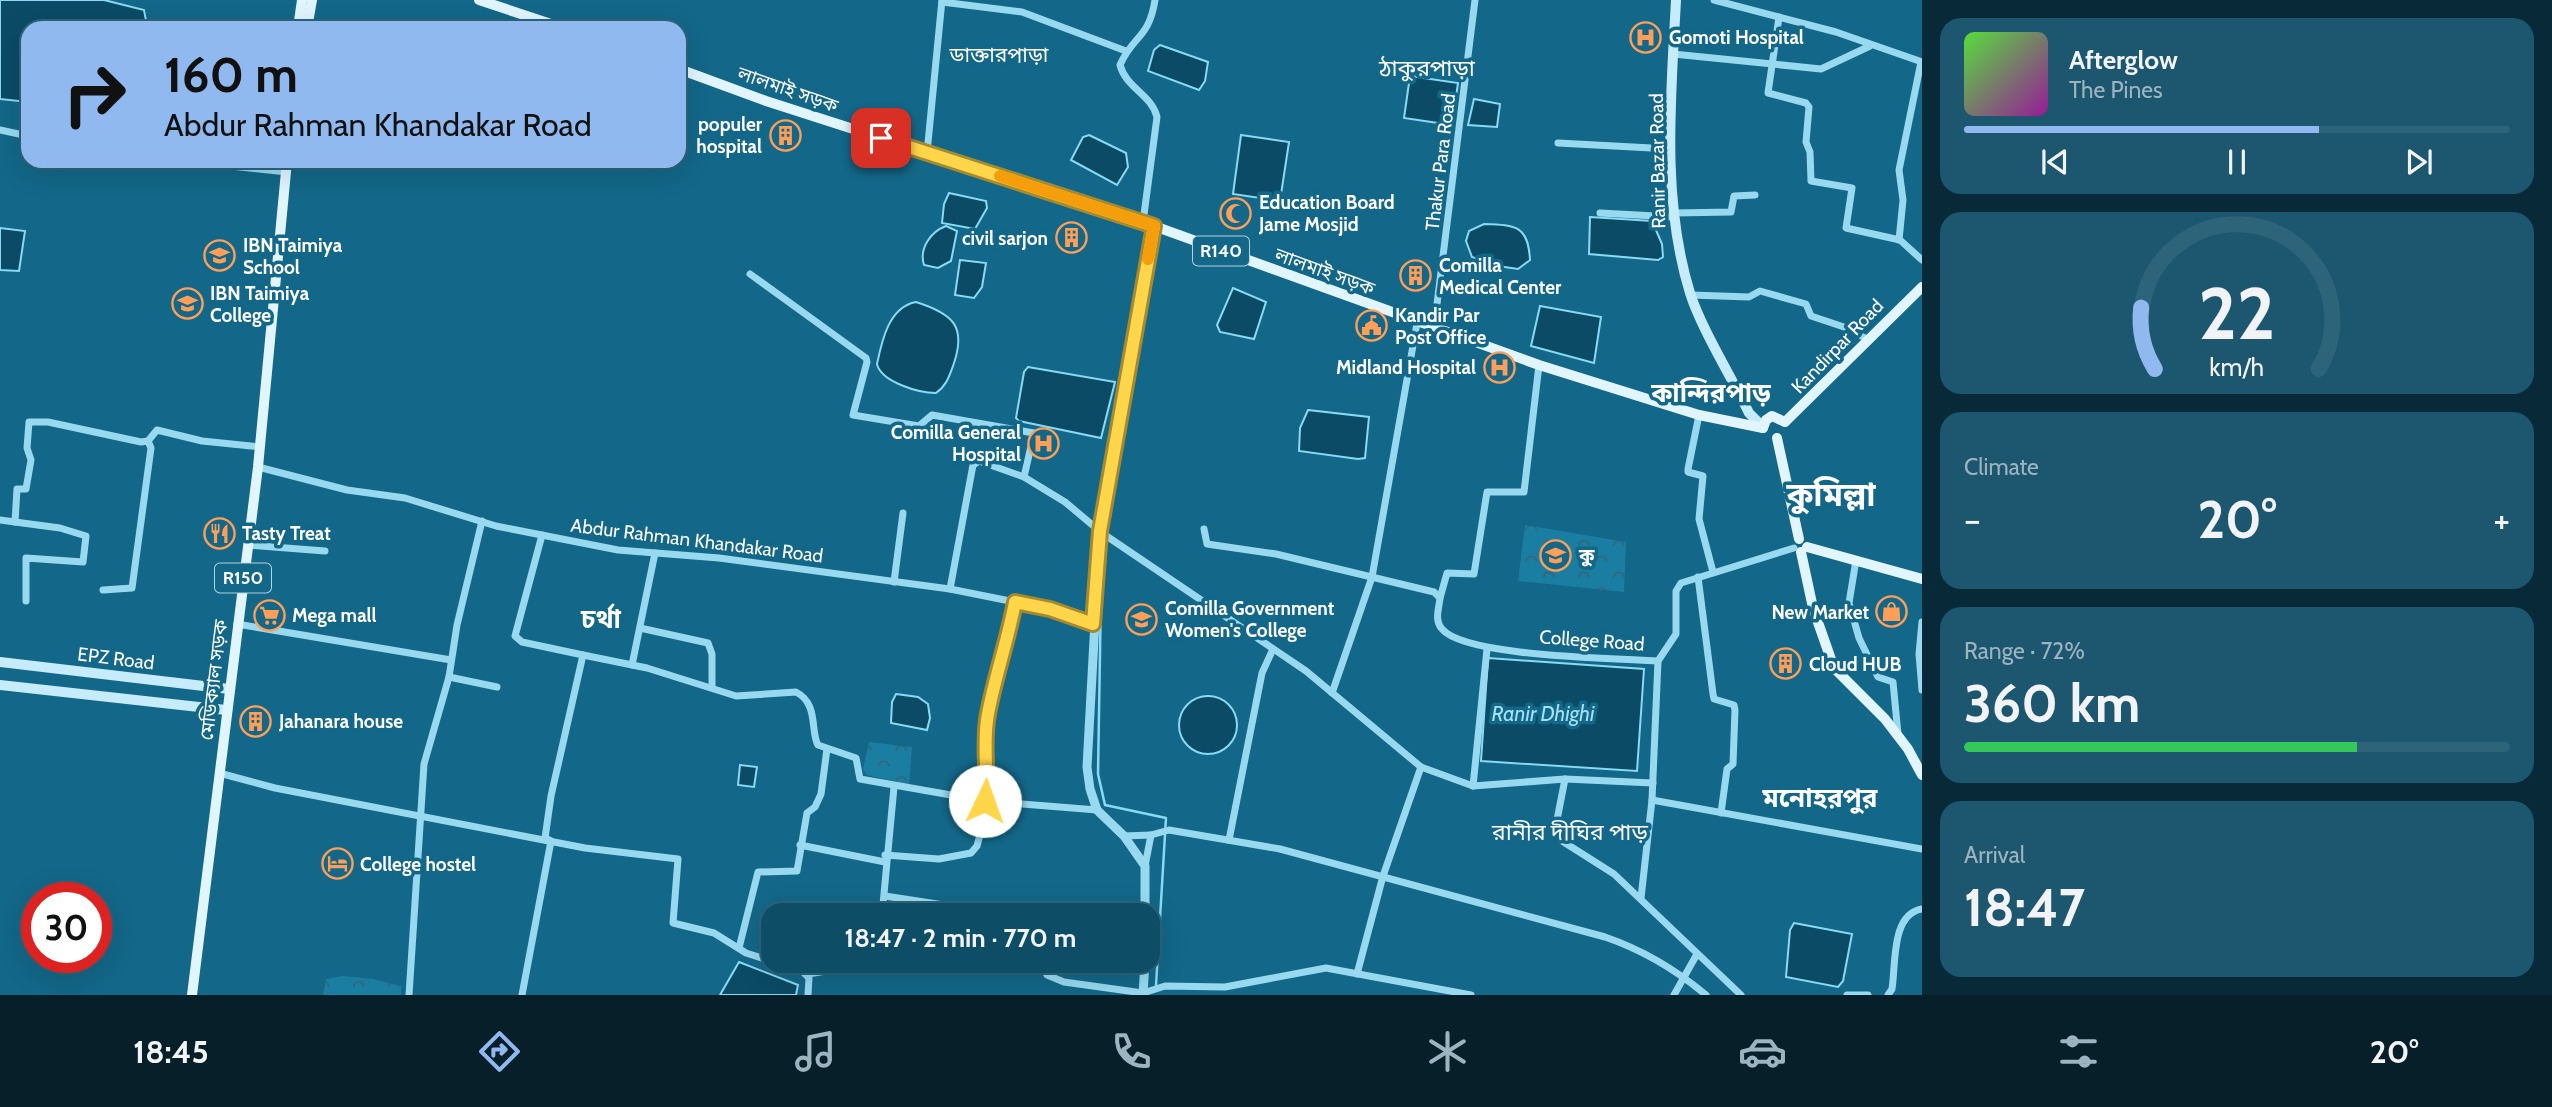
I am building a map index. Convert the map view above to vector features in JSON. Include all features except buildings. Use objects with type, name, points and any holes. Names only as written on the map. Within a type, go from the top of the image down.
[{"type":"main road","points":[[479,0],[542,21]]},
{"type":"main road","name":"Ranir Bazar Road","points":[[1676,0],[1670,149],[1675,234],[1691,295],[1749,413],[1763,428]]},
{"type":"main road","points":[[301,21],[307,4]]},
{"type":"main road","name":"লালমাই সড়ক","points":[[686,72],[766,101],[1148,224],[1539,365],[1699,415],[1763,428]]},
{"type":"main road","name":"মেডিক্যাল সড়ক","points":[[192,995],[258,467],[287,168]]},
{"type":"main road","name":"Kandirpar Road","points":[[1784,422],[1920,292]]},
{"type":"main road","points":[[1772,416],[1784,422],[1784,433],[1777,438],[1768,437],[1763,428],[1772,416]]},
{"type":"main road","points":[[1777,438],[1812,608],[1834,668],[1885,719],[1898,737],[1917,753],[1922,775]]},
{"type":"main road","points":[[1800,546],[1922,579]]},
{"type":"main road","name":"EPZ Road","points":[[0,662],[229,688]]},
{"type":"main road","name":"EPZ Road","points":[[0,685],[226,710]]},
{"type":"street","points":[[1145,866],[1124,836],[1097,810],[1087,767],[1093,624],[1101,532],[1148,224],[1157,117],[1151,103],[1123,76],[1121,65],[1126,51],[1148,29],[1155,0]]},
{"type":"street","name":"Thakur Para Road","points":[[1434,328],[1475,0]]},
{"type":"street","points":[[1714,0],[1836,32],[1922,62],[1899,170],[1903,200],[1899,240]]},
{"type":"street","points":[[927,153],[942,1],[1021,12],[1126,51]]},
{"type":"street","points":[[1779,17],[1768,93],[1806,103],[1809,107],[1806,142],[1810,152],[1811,181],[1852,188],[1846,228],[1899,240],[1922,260]]},
{"type":"street","points":[[1673,54],[1821,69],[1838,64],[1870,46]]},
{"type":"street","points":[[0,130],[21,134]]},
{"type":"street","points":[[1559,143],[1670,149]]},
{"type":"street","points":[[1600,213],[1674,215],[1731,212],[1736,195],[1755,195]]},
{"type":"street","points":[[750,274],[866,358],[853,415],[919,426],[932,415],[1030,432],[1036,437],[1024,477]]},
{"type":"street","points":[[1691,295],[1749,297],[1760,291],[1806,304],[1811,316],[1844,327],[1867,340]]},
{"type":"street","points":[[1332,693],[1372,577],[1417,323]]},
{"type":"street","points":[[1204,529],[1207,544],[1276,555],[1372,577],[1434,592],[1440,598],[1447,573],[1474,575],[1487,492],[1524,492],[1539,365]]},
{"type":"street","points":[[1699,415],[1688,472],[1703,476],[1699,519],[1713,572]]},
{"type":"street","points":[[15,522],[16,489],[26,489],[29,477],[29,422],[48,422],[148,441]]},
{"type":"street","points":[[148,441],[156,430],[202,440],[260,447]]},
{"type":"street","points":[[103,590],[132,587],[151,449],[148,441]]},
{"type":"street","points":[[950,589],[973,465],[979,461],[1024,477],[1065,502],[1101,532],[1273,649],[1332,693],[1421,767],[1473,786],[1565,779],[1653,783]]},
{"type":"street","name":"Abdur Rahman Khandakar Road","points":[[258,467],[346,490],[405,498],[482,521],[542,535],[655,553],[719,558],[950,589],[1050,609],[1093,624]]},
{"type":"street","points":[[894,582],[903,513]]},
{"type":"street","points":[[0,520],[60,528],[86,536],[83,562],[26,558],[26,601]]},
{"type":"street","points":[[409,995],[424,764],[449,677],[482,521]]},
{"type":"street","points":[[542,535],[515,636],[522,642],[632,664],[743,697],[792,691],[802,695],[816,724],[815,741],[827,749],[856,758],[860,779],[987,801],[1097,810]]},
{"type":"street","points":[[248,545],[325,551]]},
{"type":"street","name":"College Road","points":[[1440,598],[1437,620],[1442,630],[1460,640],[1487,649],[1658,661],[1676,634],[1677,587],[1698,577],[1800,546]]},
{"type":"street","points":[[632,664],[655,553]]},
{"type":"street","points":[[1856,560],[1849,603],[1852,617],[1878,677],[1889,678],[1893,682],[1898,737]]},
{"type":"street","points":[[1698,577],[1714,699],[1734,705],[1735,710],[1732,764],[1727,769],[1721,813]]},
{"type":"street","points":[[800,845],[885,858],[939,859],[971,853],[977,846],[987,801],[988,775],[984,749],[988,712],[1007,645],[1015,602]]},
{"type":"street","points":[[1922,622],[1919,654],[1922,690]]},
{"type":"street","points":[[237,624],[451,660]]},
{"type":"street","points":[[640,628],[708,643],[712,654],[712,687]]},
{"type":"street","points":[[1229,840],[1262,673],[1273,649]]},
{"type":"street","points":[[1473,786],[1487,649]]},
{"type":"street","points":[[551,841],[545,838],[551,796],[583,654]]},
{"type":"street","points":[[1641,898],[1652,800],[1658,661]]},
{"type":"street","points":[[449,677],[497,687]]},
{"type":"street","points":[[739,948],[756,874],[760,871],[797,871],[807,813],[815,807],[821,794],[827,749]]},
{"type":"street","points":[[1357,974],[1382,876],[1421,767]]},
{"type":"street","points":[[219,773],[275,788],[551,841],[679,860],[673,923],[714,933],[765,962],[808,974],[814,973]]},
{"type":"street","points":[[1565,779],[1557,820],[1562,841],[1614,874],[1741,995]]},
{"type":"street","points":[[884,903],[885,858],[894,787]]},
{"type":"street","points":[[1652,800],[1922,849]]},
{"type":"street","points":[[1124,836],[1151,835],[1165,830],[1280,849],[1382,876],[1638,948],[1683,975],[1706,995]]},
{"type":"street","points":[[1145,903],[1145,866],[1151,835]]},
{"type":"street","points":[[522,995],[551,841]]},
{"type":"street","points":[[885,897],[928,903]]},
{"type":"street","points":[[1888,995],[1892,989],[1902,922],[1905,916],[1922,909]]},
{"type":"street","points":[[1674,995],[1697,954]]},
{"type":"street","points":[[1046,973],[1064,982],[1143,994],[1164,986],[1225,987],[1326,968],[1471,995]]},
{"type":"street","points":[[1143,994],[1144,973]]},
{"type":"street","points":[[808,974],[808,995]]},
{"type":"street","points":[[1847,995],[1868,995]]},
{"type":"green space","points":[[1525,525],[1626,542],[1624,592],[1518,581]]},
{"type":"green space","points":[[869,742],[912,747],[909,785],[867,775],[863,769]]},
{"type":"green space","points":[[343,976],[373,979],[401,986],[401,995],[323,995],[326,979]]},
{"type":"water","points":[[0,0],[104,0],[144,10],[146,21],[21,21],[21,101],[0,99]]},
{"type":"water","points":[[1160,45],[1208,62],[1205,81],[1199,90],[1148,71],[1154,50]]},
{"type":"water","points":[[1410,76],[1458,83],[1452,125],[1404,118]]},
{"type":"water","points":[[1474,99],[1500,104],[1497,127],[1468,125]]},
{"type":"water","points":[[1089,135],[1126,153],[1128,167],[1117,185],[1071,160],[1083,137]]},
{"type":"water","points":[[1241,135],[1289,142],[1280,201],[1233,194]]},
{"type":"water","points":[[949,193],[986,201],[987,208],[975,229],[942,223],[944,204]]},
{"type":"water","points":[[1590,217],[1652,221],[1662,244],[1663,257],[1658,260],[1589,254]]},
{"type":"water","points":[[1484,224],[1505,225],[1519,230],[1527,240],[1530,260],[1518,269],[1491,265],[1472,257],[1466,241],[1469,231]]},
{"type":"water","points":[[946,226],[957,231],[951,261],[938,268],[924,265],[923,253],[927,242],[935,232]]},
{"type":"water","points":[[0,228],[25,231],[19,271],[0,270]]},
{"type":"water","points":[[960,260],[986,263],[982,287],[974,298],[955,295]]},
{"type":"water","points":[[1233,288],[1266,302],[1254,339],[1220,332],[1217,325]]},
{"type":"water","points":[[916,302],[948,317],[957,332],[957,353],[953,366],[945,384],[936,393],[911,389],[893,381],[877,364],[884,335],[893,317],[899,310]]},
{"type":"water","points":[[1540,306],[1601,317],[1594,363],[1531,346]]},
{"type":"water","points":[[1028,367],[1115,382],[1101,438],[1019,421],[1016,418],[1024,372]]},
{"type":"water","points":[[1308,410],[1369,417],[1365,458],[1299,451],[1300,428]]},
{"type":"water","name":"Ranir Dhighi","points":[[1488,658],[1644,669],[1637,771],[1481,761]]},
{"type":"water","points":[[896,694],[918,697],[928,704],[930,718],[927,730],[891,723],[892,702]]},
{"type":"water","points":[[1208,696],[1219,698],[1232,709],[1237,725],[1235,736],[1224,749],[1208,754],[1197,752],[1184,741],[1179,725],[1181,714],[1192,701]]},
{"type":"water","points":[[740,765],[757,767],[754,787],[738,785]]},
{"type":"water","points":[[1794,923],[1852,934],[1843,981],[1838,987],[1786,977],[1790,930]]},
{"type":"water","points":[[739,962],[761,971],[761,973],[798,985],[796,995],[720,995]]},
{"type":"waterway","points":[[1114,476],[1133,386],[1155,245]]},
{"type":"waterway","points":[[1105,531],[1111,493]]},
{"type":"waterway","points":[[1102,573],[1105,538]]},
{"type":"waterway","points":[[1101,594],[1098,774],[1105,805],[1166,818],[1156,985]]},
{"type":"slow traffic","points":[[1000,176],[1154,226],[1148,259]]},
{"type":"place","name":"Gomoti Hospital","points":[[1646,37]]},
{"type":"place","name":"populer hospital","points":[[785,135]]},
{"type":"place","name":"Education Board Jame Mosjid","points":[[1236,213]]},
{"type":"place","name":"civil sarjon","points":[[1071,238]]},
{"type":"place","name":"IBN Taimiya School","points":[[220,256]]},
{"type":"place","name":"Comilla Medical Center","points":[[1416,276]]},
{"type":"place","name":"IBN Taimiya College","points":[[187,304]]},
{"type":"place","name":"Kandir Par Post Office","points":[[1372,326]]},
{"type":"place","name":"Midland Hospital","points":[[1499,367]]},
{"type":"place","name":"Comilla General Hospital","points":[[1044,443]]},
{"type":"place","name":"Tasty Treat","points":[[219,533]]},
{"type":"place","name":"কু","points":[[1556,555]]},
{"type":"place","name":"New Market","points":[[1892,612]]},
{"type":"place","name":"Mega mall","points":[[269,615]]},
{"type":"place","name":"Comilla Government Women's College","points":[[1142,619]]},
{"type":"place","name":"Cloud HUB","points":[[1786,664]]},
{"type":"place","name":"Jahanara house","points":[[256,721]]},
{"type":"place","name":"College hostel","points":[[337,864]]},
{"type":"district","name":"ডাক্তারপাড়া","points":[[999,55]]},
{"type":"district","name":"ঠাকুরপাড়া","points":[[1427,68]]},
{"type":"district","name":"কান্দিরপাড়","points":[[1711,393]]},
{"type":"district","name":"কুমিল্লা","points":[[1831,494]]},
{"type":"district","name":"চর্থা","points":[[601,619]]},
{"type":"district","name":"মনোহরপুর","points":[[1820,798]]},
{"type":"district","name":"রানীর দীঘির পাড়","points":[[1570,832]]},
{"type":"route","points":[[881,138],[1154,226],[1100,531],[1093,624],[1050,609],[1015,602],[1007,645],[988,712],[984,749],[988,775],[985,801]]}]
